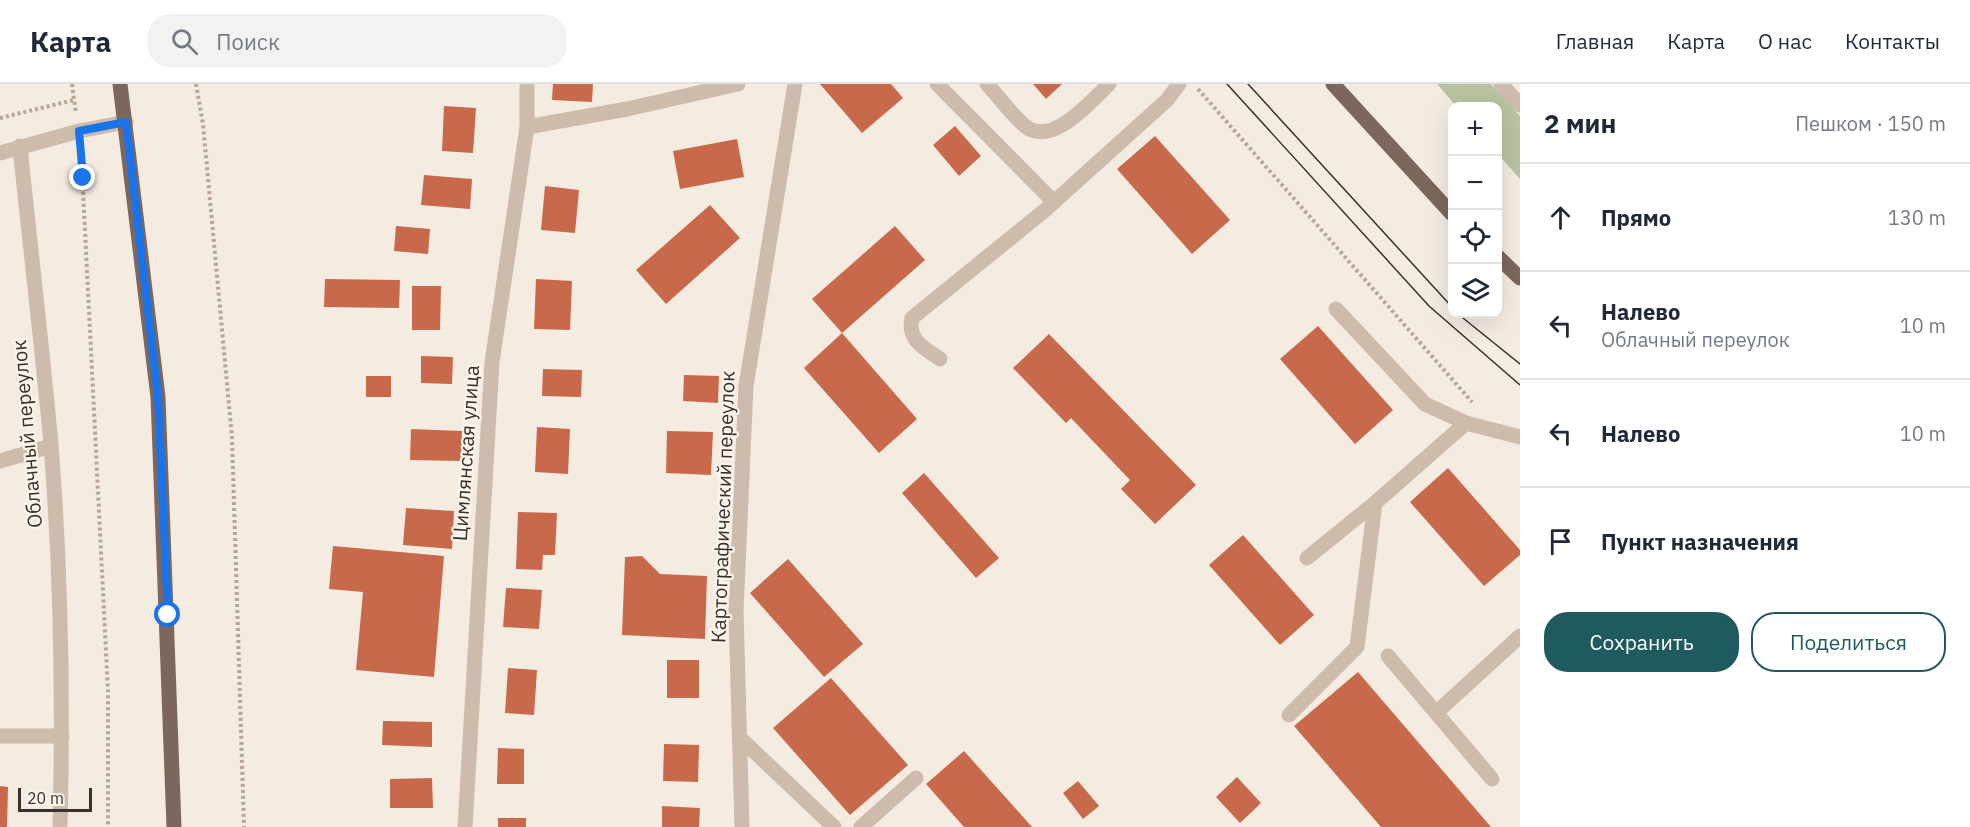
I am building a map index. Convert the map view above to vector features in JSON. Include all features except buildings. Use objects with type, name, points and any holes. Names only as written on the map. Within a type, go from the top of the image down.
[{"type":"main road","points":[[120,84],[158,397],[174,827]]},
{"type":"main road","points":[[1333,84],[1448,210]]},
{"type":"main road","points":[[1502,262],[1520,278]]},
{"type":"street","name":"Цимлянская улица","points":[[465,827],[492,362],[527,127],[527,84]]},
{"type":"street","points":[[527,127],[627,109],[738,84]]},
{"type":"street","name":"Картографический переулок","points":[[742,827],[736,611],[746,386],[786,151],[795,84]]},
{"type":"street","points":[[937,84],[1054,202]]},
{"type":"street","points":[[987,84],[1026,128],[1044,131],[1062,127],[1108,84]]},
{"type":"street","points":[[1165,84],[1170,84]]},
{"type":"street","points":[[940,359],[914,340],[909,330],[912,318],[1054,202],[1167,100],[1179,84]]},
{"type":"street","points":[[1501,84],[1520,105]]},
{"type":"street","points":[[0,153],[79,131],[126,122]]},
{"type":"street","name":"Облачный переулок","points":[[20,146],[51,446],[57,542],[62,736],[60,827]]},
{"type":"street","points":[[1336,309],[1425,404],[1466,423],[1520,437]]},
{"type":"street","points":[[1306,558],[1375,503],[1466,423]]},
{"type":"street","points":[[0,461],[51,446]]},
{"type":"street","points":[[1289,715],[1357,647],[1375,503]]},
{"type":"street","points":[[1437,712],[1520,636]]},
{"type":"street","points":[[1388,656],[1492,779]]},
{"type":"street","points":[[0,736],[62,736]]},
{"type":"street","points":[[741,739],[834,827]]},
{"type":"street","points":[[861,827],[916,778]]},
{"type":"path","points":[[72,84],[79,131],[108,692],[108,827]]},
{"type":"path","points":[[196,84],[203,124],[232,438],[244,827]]},
{"type":"path","points":[[1194,84],[1474,405]]},
{"type":"path","points":[[0,118],[74,100]]},
{"type":"green space","points":[[1437,84],[1491,84],[1520,116],[1520,179],[1502,159],[1502,102],[1453,102]]},
{"type":"tram line","points":[[1227,84],[1429,306],[1520,385]]},
{"type":"tram line","points":[[1248,84],[1448,303]]},
{"type":"tram line","points":[[1463,318],[1520,364]]},
{"type":"route","points":[[83,178],[79,131],[126,122],[158,397],[168,615]]}]
